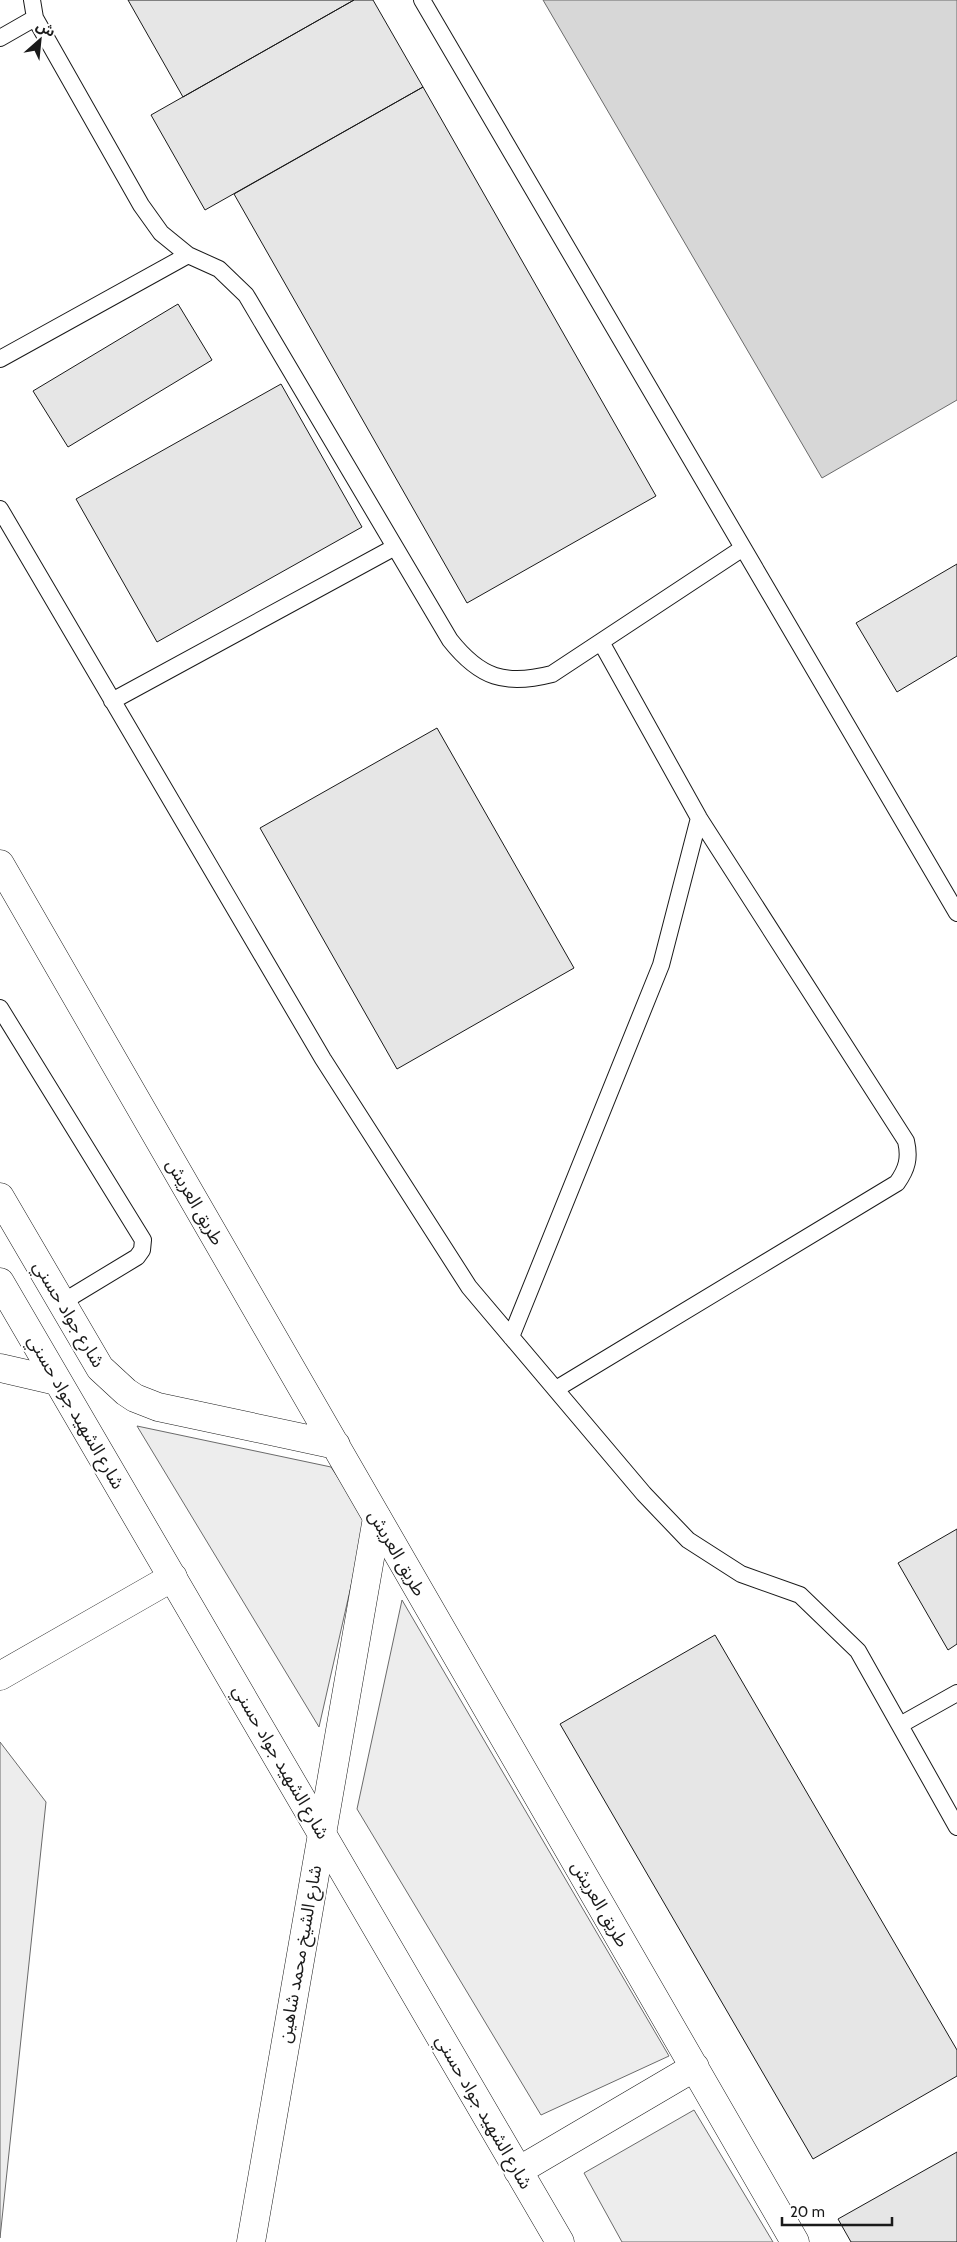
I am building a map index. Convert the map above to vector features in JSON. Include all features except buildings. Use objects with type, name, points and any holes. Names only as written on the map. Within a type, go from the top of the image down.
[{"type":"street","name":"طريق العريش","points":[[0,864],[795,2242]]},
{"type":"street","name":"شارع جواد حسني","points":[[0,1197],[100,1368],[116,1385],[135,1398],[158,1407],[336,1445]]},
{"type":"street","name":"شارع الشهيد جواد حسني","points":[[0,1282],[560,2242]]},
{"type":"street","points":[[0,1368],[57,1381]]},
{"type":"street","name":"شارع الشيخ محمد شاهين","points":[[251,2242],[376,1518]]},
{"type":"street","points":[[0,1676],[173,1577]]},
{"type":"street","points":[[518,2171],[695,2067]]},
{"type":"lane","points":[[32,0],[35,18],[141,205],[161,233],[188,255],[219,269],[246,295],[450,640],[465,658],[484,672],[506,679],[529,680],[552,674],[744,548]]},
{"type":"lane","points":[[422,0],[957,913]]},
{"type":"lane","points":[[0,38],[35,18]]},
{"type":"lane","points":[[0,359],[188,255]]},
{"type":"lane","points":[[0,509],[322,1059],[469,1287],[644,1494],[688,1540],[741,1574],[800,1594],[858,1651],[957,1827]]},
{"type":"lane","points":[[112,701],[395,547]]},
{"type":"lane","points":[[556,1389],[896,1183],[904,1174],[909,1152],[906,1141],[699,818],[601,642]]},
{"type":"lane","points":[[511,1337],[661,965],[699,818]]},
{"type":"lane","points":[[0,1008],[143,1240],[142,1250],[137,1258],[61,1303]]},
{"type":"lane","points":[[900,1725],[957,1693]]},
{"type":"shaded area","points":[[543,0],[957,0],[957,400],[822,478]]},
{"type":"shaded area","points":[[137,1426],[331,1467],[366,1520],[319,1727]]},
{"type":"shaded area","points":[[402,1600],[669,2056],[541,2115],[357,1809]]},
{"type":"shaded area","points":[[0,1742],[46,1802],[0,2238]]},
{"type":"shaded area","points":[[694,2110],[773,2242],[622,2242],[584,2173]]}]
